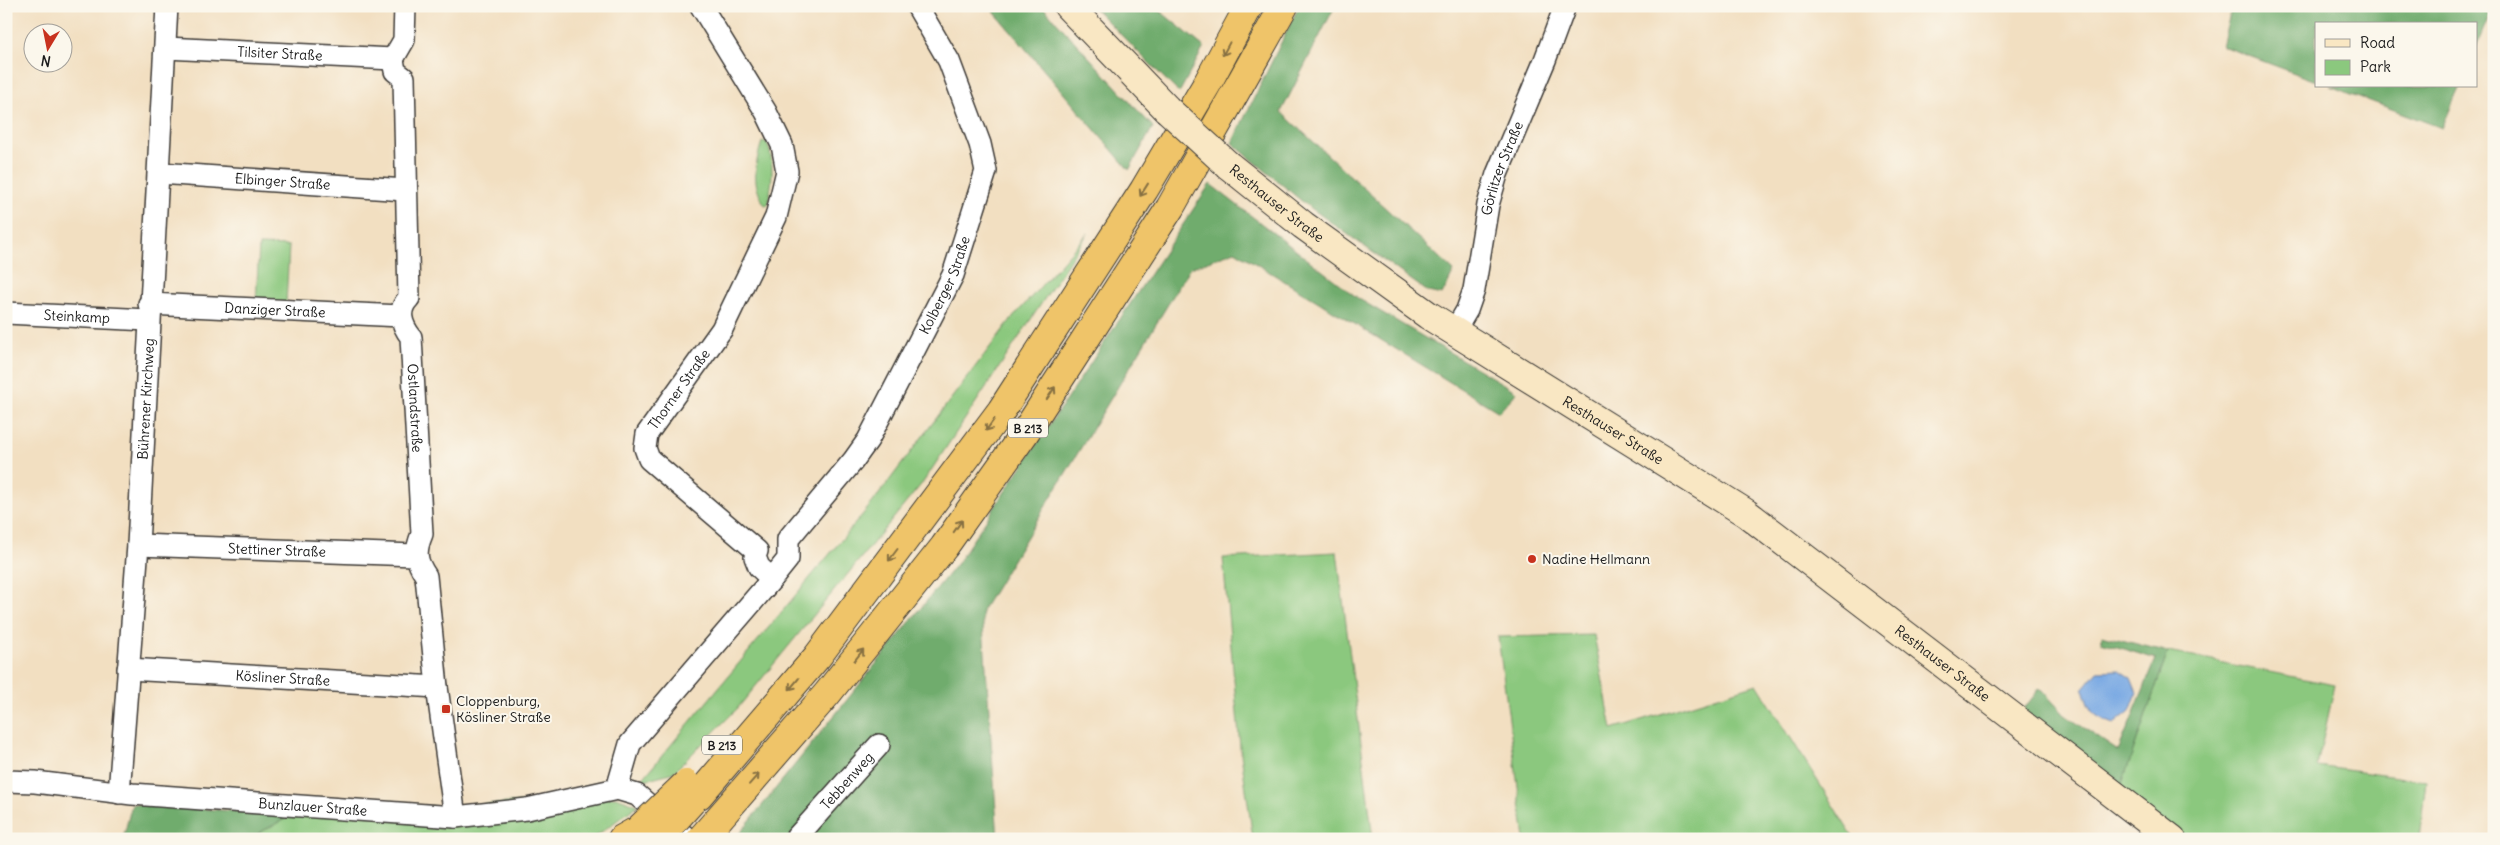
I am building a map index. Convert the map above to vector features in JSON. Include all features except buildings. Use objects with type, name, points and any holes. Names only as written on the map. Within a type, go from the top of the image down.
[{"type":"highway","name":"B 213","points":[[639,836],[692,790],[740,726],[765,719],[817,657],[1001,411],[1144,190],[1207,84],[1249,6]]},
{"type":"highway","name":"B 213","points":[[701,839],[828,694],[944,547],[1024,434],[1170,208],[1284,6]]},
{"type":"street","name":"Bührener Kirchweg","points":[[119,793],[138,545],[149,312],[159,173],[167,6]]},
{"type":"street","points":[[401,316],[403,304],[409,298],[405,190],[404,78],[395,71],[393,59],[404,40],[405,6]]},
{"type":"street","name":"Thorner Straße","points":[[702,6],[766,112],[782,145],[787,170],[776,217],[722,329],[646,434],[645,448],[650,459],[757,550]]},
{"type":"street","name":"Kolberger Straße","points":[[788,539],[853,461],[868,440],[953,275],[986,171],[980,144],[949,61],[917,6]]},
{"type":"street","name":"Resthauser Straße","points":[[1068,6],[1167,109],[1228,165],[1303,225],[1454,332],[1746,513],[2172,839]]},
{"type":"street","name":"Görlitzer Straße","points":[[1454,332],[1467,310],[1474,290],[1488,205],[1496,174],[1545,60],[1565,6]]},
{"type":"street","name":"Tilsiter Straße","points":[[166,48],[393,59]]},
{"type":"street","name":"Elbinger Straße","points":[[159,173],[405,190]]},
{"type":"street","name":"Steinkamp","points":[[6,313],[149,312]]},
{"type":"street","name":"Danziger Straße","points":[[149,312],[401,316]]},
{"type":"street","name":"Ostlandstraße","points":[[401,316],[404,328],[411,336],[412,346],[422,534],[416,555]]},
{"type":"street","points":[[688,839],[636,795],[617,789],[630,744],[772,579],[788,559],[788,539],[766,543],[757,550],[755,557],[759,567],[772,579]]},
{"type":"street","name":"Stettiner Straße","points":[[138,545],[416,555]]},
{"type":"street","points":[[416,555],[418,564],[426,576],[437,687],[456,817]]},
{"type":"street","name":"Kösliner Straße","points":[[128,668],[437,687]]},
{"type":"street","name":"Tebbenweg","points":[[795,839],[879,745]]},
{"type":"street","name":"Bunzlauer Straße","points":[[6,781],[35,782],[119,793],[456,817],[528,809],[617,789]]},
{"type":"green space","points":[[989,6],[1042,6],[1153,127],[1129,170]]},
{"type":"green space","points":[[1092,6],[1154,6],[1204,47],[1179,93]]},
{"type":"green space","points":[[1299,6],[1335,6],[1281,112],[1454,271],[1442,295],[1428,292],[1304,203],[1232,143]]},
{"type":"green space","points":[[2232,6],[2472,6],[2490,14],[2478,42],[2478,22],[2315,22],[2315,81],[2222,46]]},
{"type":"green space","points":[[2335,88],[2459,88],[2442,128]]},
{"type":"green space","points":[[762,142],[767,142],[772,166],[772,181],[768,205],[765,205],[756,182],[756,166]]},
{"type":"green space","points":[[1210,184],[1359,299],[1517,392],[1499,412],[1235,251],[1190,268],[982,611],[998,839],[735,839],[958,562]]},
{"type":"green space","points":[[1088,233],[924,481],[737,709],[674,772],[641,781],[873,502],[1009,322]]},
{"type":"green space","points":[[259,245],[289,246],[286,305],[256,303]]},
{"type":"green space","points":[[1337,552],[1373,839],[1253,839],[1240,747],[1223,558]]},
{"type":"green space","points":[[1594,635],[1612,729],[1757,684],[1854,839],[1525,839],[1498,637]]},
{"type":"green space","points":[[2102,635],[2168,652],[2120,789],[2023,710],[2040,688],[2065,715],[2118,751],[2156,659],[2101,642]]},
{"type":"green space","points":[[2168,652],[2335,685],[2317,766],[2426,781],[2419,839],[2185,839],[2120,789]]},
{"type":"green space","points":[[616,797],[638,805],[592,839],[248,839],[292,815]]},
{"type":"green space","points":[[132,804],[292,815],[248,839],[123,839]]},
{"type":"water","points":[[2119,670],[2131,678],[2137,693],[2130,711],[2114,724],[2092,712],[2083,689],[2098,671]]},
{"type":"place","name":"Nadine Hellmann","points":[[1532,559]]},
{"type":"place","name":"Cloppenburg, Kösliner Straße","points":[[446,709]]}]
